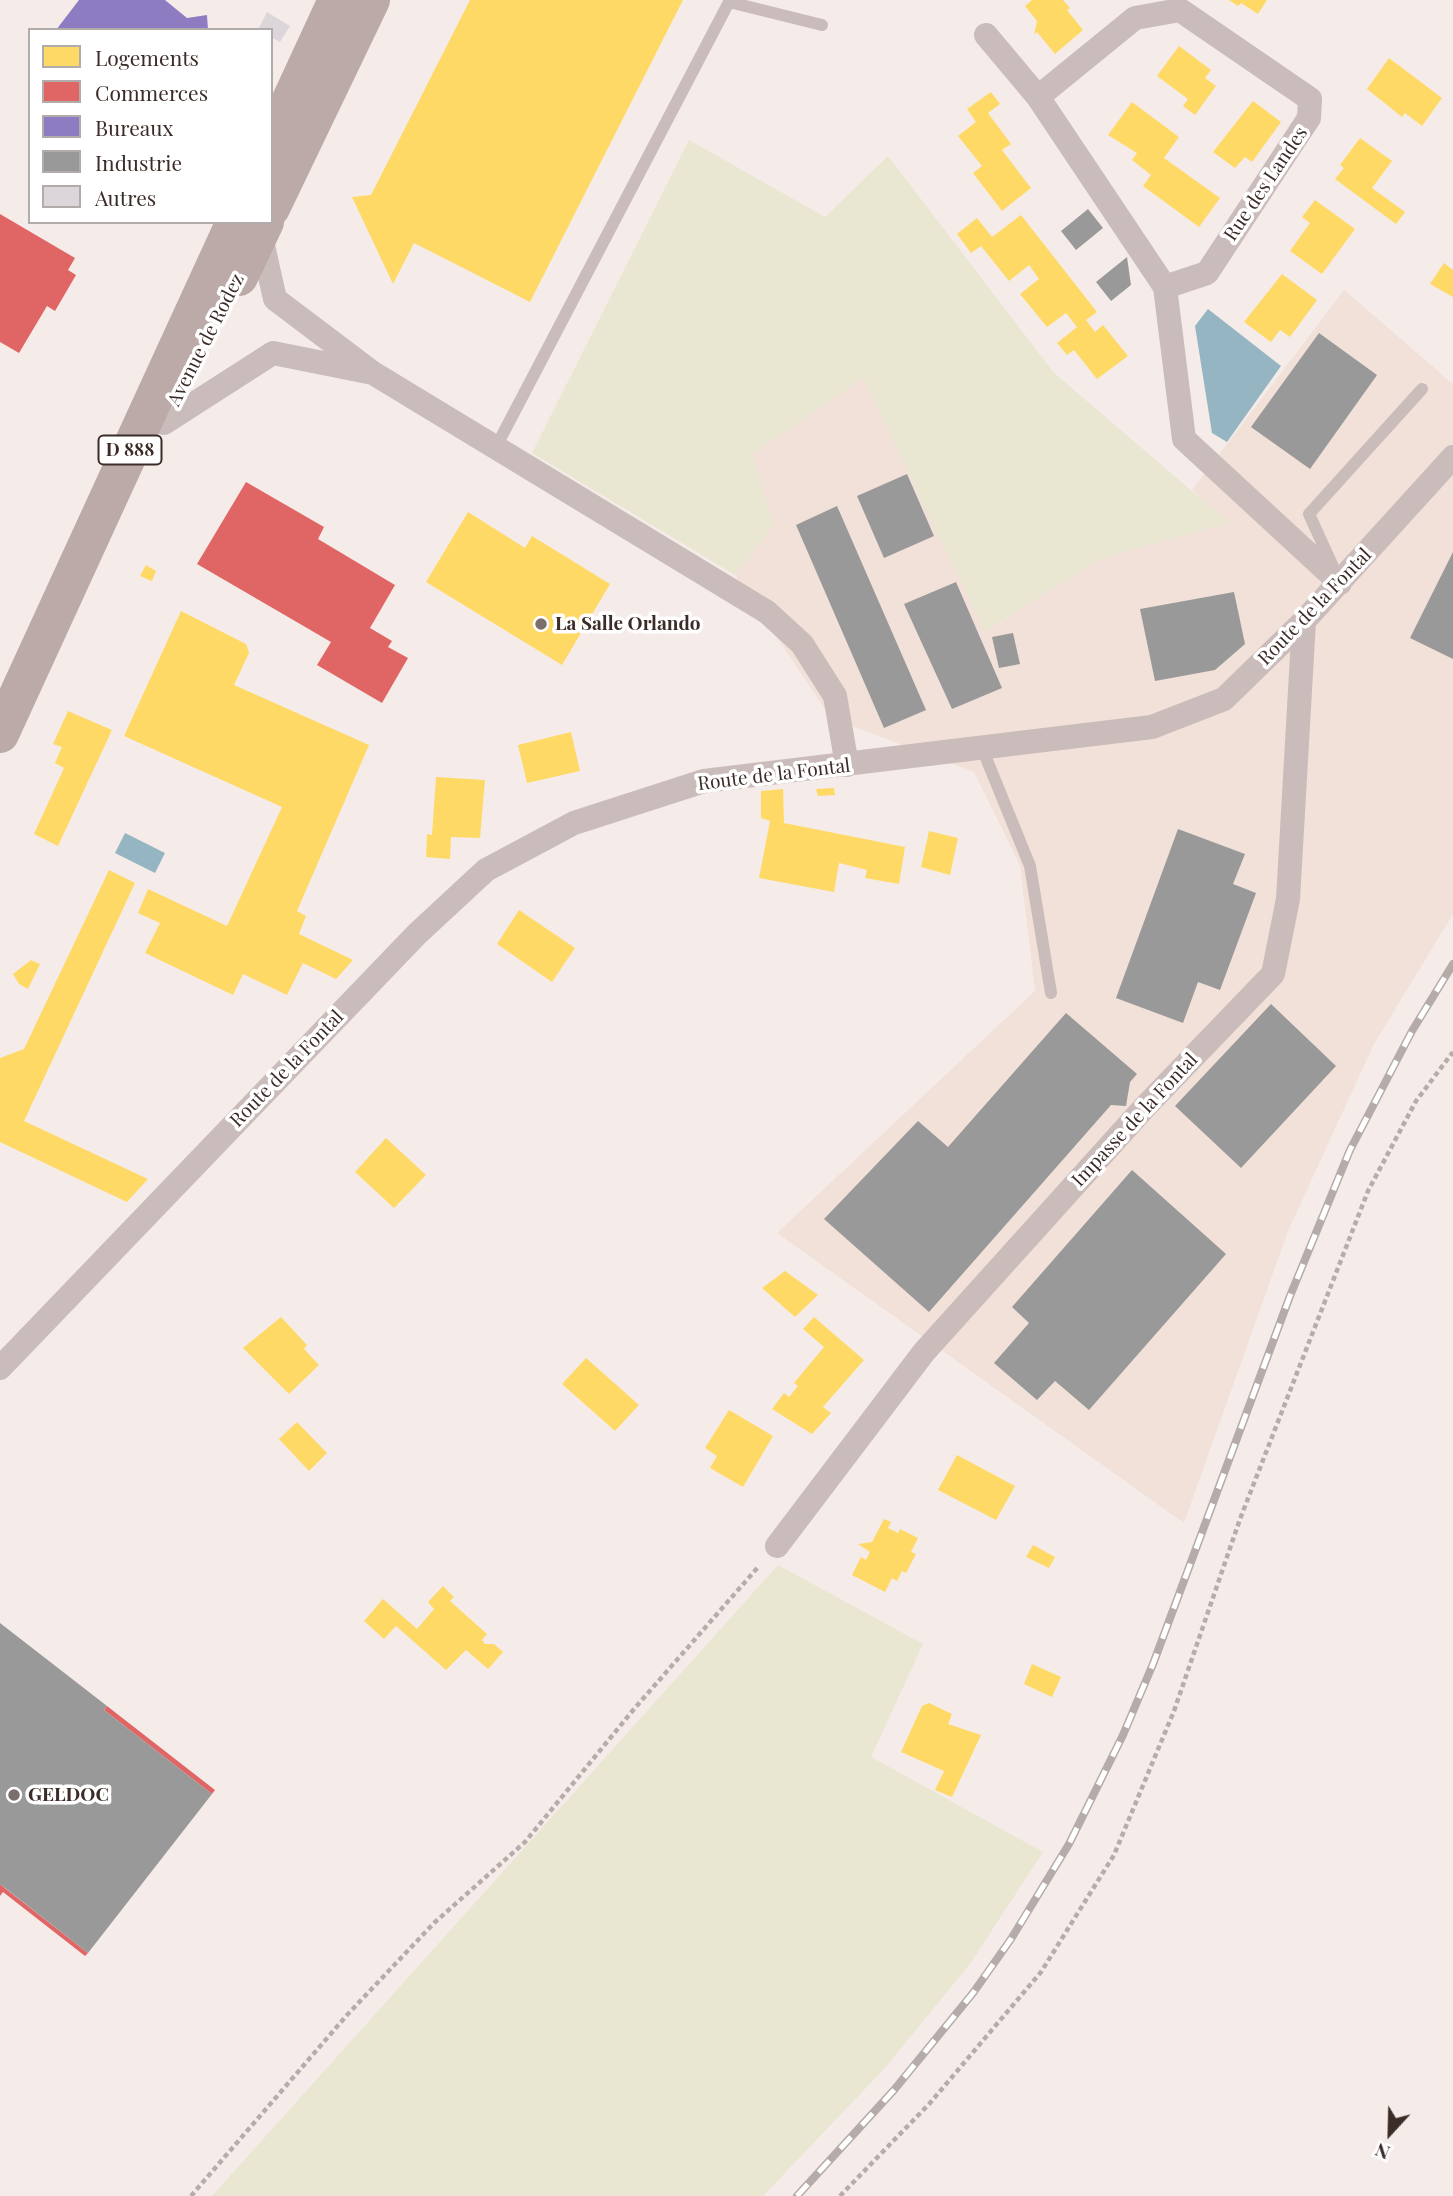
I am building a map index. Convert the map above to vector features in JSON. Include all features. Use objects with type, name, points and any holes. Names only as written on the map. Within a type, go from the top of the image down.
[{"type":"main road","points":[[273,139],[337,0]]},
{"type":"main road","name":"Avenue de Rodez","points":[[273,192],[371,0]]},
{"type":"main road","name":"Avenue de Rodez","points":[[0,734],[256,224]]},
{"type":"main road","name":"Avenue de Rodez","points":[[26,678],[164,423],[257,224]]},
{"type":"street","name":"Rue des Landes","points":[[1038,97],[1135,18],[1180,10],[1310,99],[1309,118],[1300,136],[1207,273],[1165,287]]},
{"type":"street","points":[[986,35],[1038,97],[1165,287],[1184,439],[1340,583]]},
{"type":"street","points":[[259,224],[275,299],[373,373],[702,571],[776,620],[802,644],[835,696],[847,765]]},
{"type":"street","points":[[164,423],[273,354],[373,373]]},
{"type":"street","name":"Route de la Fontal","points":[[0,1368],[408,944],[486,870],[574,823],[704,781],[1152,727],[1224,699],[1340,583],[1453,457]]},
{"type":"street","name":"Impasse de la Fontal","points":[[777,1546],[924,1352],[1144,1108],[1273,974],[1288,899],[1304,621]]},
{"type":"lane","points":[[496,447],[729,2],[822,25]]},
{"type":"lane","points":[[1340,583],[1309,514],[1422,389]]},
{"type":"lane","points":[[982,748],[1030,866],[1051,993]]},
{"type":"path","points":[[839,2196],[930,2103],[1041,1972],[1114,1855],[1174,1712],[1240,1519],[1368,1191],[1416,1101],[1453,1052]]},
{"type":"path","points":[[191,2196],[347,2015],[435,1923],[525,1842],[634,1709],[777,1546]]},
{"type":"shaded area","points":[[689,140],[825,217],[888,156],[1054,373],[1229,523],[1101,558],[985,631],[863,378],[752,454],[774,525],[735,575],[532,453]]},
{"type":"shaded area","points":[[1344,290],[1453,384],[1453,914],[1374,1044],[1288,1231],[1184,1523],[777,1233],[1035,991],[1020,865],[974,772],[831,718],[735,575],[774,525],[752,454],[863,378],[986,631],[1101,558],[1228,523],[1192,490]]},
{"type":"shaded area","points":[[778,1565],[923,1644],[871,1757],[1043,1852],[970,1964],[884,2069],[763,2196],[212,2196]]},
{"type":"water","points":[[1208,309],[1281,366],[1227,442],[1212,433],[1195,326]]},
{"type":"water","points":[[125,833],[165,853],[155,873],[115,853]]},
{"type":"building: Logements","points":[[470,0],[683,0],[530,302],[414,243],[393,284],[352,197],[371,195]]},
{"type":"building: Logements","points":[[1032,0],[1063,0],[1070,8],[1067,10],[1083,30],[1055,54],[1037,32],[1034,35],[1037,21],[1025,6]]},
{"type":"building: Logements","points":[[1229,0],[1267,0],[1258,14],[1241,3],[1238,6]]},
{"type":"building: Logements","points":[[1179,46],[1211,70],[1205,78],[1216,86],[1195,115],[1183,106],[1188,99],[1157,76]]},
{"type":"building: Logements","points":[[1389,58],[1442,98],[1422,126],[1405,113],[1402,117],[1367,89]]},
{"type":"building: Logements","points":[[991,92],[1000,104],[988,113],[1011,144],[1002,150],[1031,188],[1002,211],[973,173],[982,166],[958,136],[976,122],[967,109]]},
{"type":"building: Logements","points":[[1253,101],[1281,122],[1252,162],[1245,157],[1235,168],[1213,152]]},
{"type":"building: Logements","points":[[1132,102],[1179,137],[1164,158],[1220,198],[1199,227],[1143,186],[1151,175],[1132,160],[1137,153],[1108,135]]},
{"type":"building: Logements","points":[[1360,138],[1392,161],[1372,188],[1405,212],[1396,224],[1335,179],[1344,168],[1340,165]]},
{"type":"building: Logements","points":[[1315,200],[1355,229],[1322,274],[1290,251],[1310,223],[1302,217]]},
{"type":"building: Logements","points":[[1021,215],[1097,312],[1086,320],[1095,332],[1103,325],[1128,356],[1097,379],[1074,350],[1067,355],[1057,343],[1077,327],[1066,313],[1047,327],[1020,294],[1039,279],[1029,265],[1009,281],[981,246],[971,253],[957,234],[977,218],[992,237]]},
{"type":"building: Logements","points":[[1444,263],[1453,270],[1453,297],[1430,284]]},
{"type":"building: Logements","points":[[1282,274],[1317,300],[1290,337],[1280,330],[1271,342],[1244,322]]},
{"type":"building: Logements","name":"La Salle Orlando","points":[[468,512],[525,548],[532,536],[610,584],[562,665],[426,582]]},
{"type":"building: Logements","points":[[146,565],[156,571],[152,581],[140,576]]},
{"type":"building: Logements","points":[[181,611],[246,644],[249,653],[234,685],[369,745],[297,911],[306,916],[299,934],[353,960],[336,979],[303,963],[287,995],[243,974],[233,995],[145,953],[160,923],[138,913],[148,889],[227,926],[282,807],[124,736]]},
{"type":"building: Logements","points":[[68,711],[112,730],[58,846],[34,834],[64,768],[55,763],[62,747],[53,744]]},
{"type":"building: Logements","points":[[571,732],[580,771],[527,783],[518,745]]},
{"type":"building: Logements","points":[[436,777],[485,780],[480,838],[451,837],[450,859],[426,857],[427,834],[432,835]]},
{"type":"building: Logements","points":[[834,788],[835,795],[818,796],[816,789]]},
{"type":"building: Logements","points":[[783,789],[784,823],[905,847],[899,884],[865,878],[867,870],[839,863],[834,892],[759,878],[770,821],[761,818],[761,791]]},
{"type":"building: Logements","points":[[929,831],[958,838],[950,875],[921,867]]},
{"type":"building: Logements","points":[[109,870],[135,883],[24,1121],[148,1179],[127,1202],[0,1142],[0,1058],[24,1049]]},
{"type":"building: Logements","points":[[519,910],[575,948],[552,982],[497,944]]},
{"type":"building: Logements","points":[[31,960],[40,964],[28,989],[19,984],[13,974]]},
{"type":"building: Logements","points":[[386,1138],[426,1175],[394,1208],[355,1172]]},
{"type":"building: Logements","points":[[785,1271],[818,1295],[795,1317],[762,1288]]},
{"type":"building: Logements","points":[[281,1317],[307,1345],[304,1349],[319,1365],[289,1394],[243,1348]]},
{"type":"building: Logements","points":[[814,1317],[864,1360],[823,1407],[831,1413],[812,1434],[772,1409],[784,1393],[789,1397],[798,1386],[794,1383],[824,1347],[803,1329]]},
{"type":"building: Logements","points":[[586,1358],[639,1405],[615,1431],[562,1384]]},
{"type":"building: Logements","points":[[729,1410],[773,1436],[743,1487],[710,1468],[717,1456],[705,1448]]},
{"type":"building: Logements","points":[[297,1422],[327,1453],[309,1471],[279,1439]]},
{"type":"building: Logements","points":[[957,1455],[1015,1486],[996,1520],[938,1490]]},
{"type":"building: Logements","points":[[884,1519],[891,1522],[888,1528],[898,1533],[900,1529],[918,1538],[911,1552],[916,1554],[906,1573],[902,1571],[897,1581],[892,1578],[885,1592],[852,1575],[861,1557],[866,1560],[870,1552],[858,1544],[872,1542]]},
{"type":"building: Logements","points":[[1033,1545],[1055,1557],[1049,1568],[1026,1557]]},
{"type":"building: Logements","points":[[443,1586],[454,1597],[450,1601],[487,1634],[482,1640],[485,1644],[494,1644],[503,1652],[488,1669],[466,1650],[446,1670],[396,1626],[384,1639],[364,1621],[383,1599],[417,1629],[434,1609],[428,1602]]},
{"type":"building: Logements","points":[[1032,1664],[1061,1677],[1052,1697],[1024,1684]]},
{"type":"building: Logements","points":[[929,1703],[952,1714],[948,1724],[981,1735],[952,1797],[935,1790],[944,1771],[901,1752],[922,1706]]},
{"type":"building: Commerces","points":[[0,214],[75,258],[68,270],[76,275],[55,311],[47,306],[19,353],[0,342]]},
{"type":"building: Commerces","points":[[246,482],[324,527],[318,539],[395,585],[370,628],[392,641],[388,647],[408,658],[382,703],[317,665],[331,642],[197,564]]},
{"type":"building: Commerces","points":[[107,1706],[215,1790],[212,1794],[104,1710]]},
{"type":"building: Commerces","points":[[0,1884],[88,1953],[85,1956],[3,1892],[0,1896]]},
{"type":"building: Bureaux","points":[[79,0],[165,0],[187,18],[207,15],[208,28],[58,28]]},
{"type":"building: Industrie","points":[[1088,209],[1103,228],[1076,250],[1061,231]]},
{"type":"building: Industrie","points":[[1127,257],[1131,285],[1111,301],[1096,282]]},
{"type":"building: Industrie","points":[[1319,333],[1377,375],[1310,469],[1251,427]]},
{"type":"building: Industrie","points":[[907,474],[934,536],[884,558],[857,496]]},
{"type":"building: Industrie","points":[[837,506],[926,710],[884,728],[796,525]]},
{"type":"building: Industrie","points":[[1453,552],[1453,659],[1410,638]]},
{"type":"building: Industrie","points":[[956,582],[1002,688],[952,709],[904,604]]},
{"type":"building: Industrie","points":[[1234,592],[1245,644],[1215,670],[1155,681],[1140,609]]},
{"type":"building: Industrie","points":[[1013,633],[1020,664],[999,668],[992,637]]},
{"type":"building: Industrie","points":[[1178,829],[1245,854],[1233,884],[1256,893],[1220,990],[1198,982],[1183,1023],[1116,998]]},
{"type":"building: Industrie","points":[[1271,1004],[1336,1066],[1241,1168],[1175,1106]]},
{"type":"building: Industrie","points":[[1066,1013],[1137,1074],[1130,1082],[1126,1106],[1111,1105],[929,1312],[824,1219],[918,1121],[948,1147]]},
{"type":"building: Industrie","points":[[1132,1170],[1226,1254],[1089,1410],[1055,1381],[1037,1400],[994,1363],[1029,1323],[1012,1307]]},
{"type":"building: Industrie","points":[[0,1623],[107,1706],[104,1710],[212,1794],[88,1953],[0,1884]]},
{"type":"building: Autres","points":[[267,12],[290,26],[280,42],[273,38],[273,28],[259,28]]},
{"type":"railway","points":[[797,2196],[894,2090],[973,1993],[1011,1939],[1069,1844],[1123,1735],[1153,1664],[1290,1296],[1350,1150],[1412,1031],[1453,964]]},
{"type":"place","name":"La Salle Orlando","points":[[541,624]]},
{"type":"place","name":"GELDOC","points":[[14,1795]]}]
